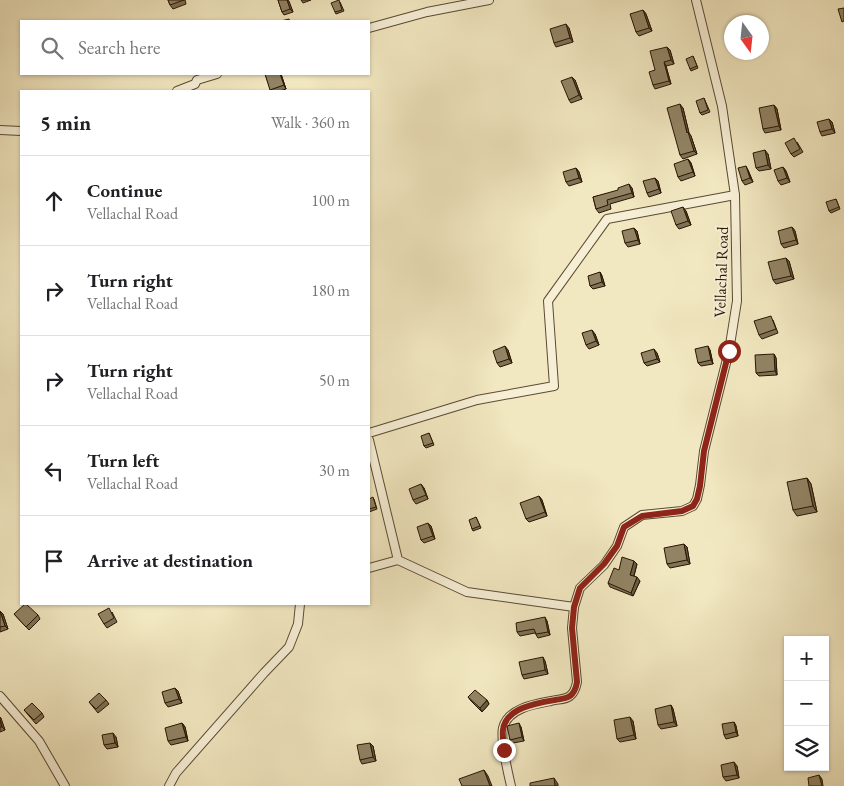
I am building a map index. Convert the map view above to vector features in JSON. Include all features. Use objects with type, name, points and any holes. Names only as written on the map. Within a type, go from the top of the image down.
[{"type":"street","points":[[370,28],[427,12],[490,0]]},
{"type":"street","name":"Vellachal Road","points":[[511,786],[504,750],[503,728],[509,718],[516,711],[571,696],[576,689],[572,628],[574,607],[580,588],[604,564],[617,546],[624,527],[642,516],[682,511],[693,506],[697,499],[704,451],[729,351],[737,301],[735,195],[722,106],[696,0]]},
{"type":"street","points":[[180,90],[195,84],[197,80],[214,75]]},
{"type":"street","points":[[0,130],[20,131]]},
{"type":"street","points":[[370,433],[477,400],[554,386],[548,301],[607,219],[735,195]]},
{"type":"street","points":[[370,444],[398,560]]},
{"type":"street","points":[[370,568],[398,560],[467,592],[574,607]]},
{"type":"street","points":[[169,786],[176,773],[188,759],[289,648],[298,624],[300,605]]},
{"type":"street","points":[[0,696],[39,741],[65,786]]},
{"type":"building","points":[[168,0],[184,0],[170,5]]},
{"type":"building","points":[[278,0],[287,0],[290,9],[282,12]]},
{"type":"building","points":[[339,0],[342,10],[335,12],[331,3]]},
{"type":"building","points":[[844,8],[844,21],[842,22],[838,9]]},
{"type":"building","points":[[643,10],[649,28],[636,32],[630,14]]},
{"type":"building","points":[[566,24],[570,38],[554,43],[550,29]]},
{"type":"building","points":[[667,47],[671,60],[664,62],[669,81],[653,85],[649,72],[655,70],[650,51]]},
{"type":"building","points":[[693,56],[697,66],[690,69],[686,59]]},
{"type":"building","points":[[265,75],[280,75],[284,85],[270,90]]},
{"type":"building","points":[[572,77],[579,95],[569,100],[561,81]]},
{"type":"building","points":[[704,98],[708,110],[700,113],[696,101]]},
{"type":"building","points":[[680,104],[687,133],[694,151],[680,155],[667,108]]},
{"type":"building","points":[[774,105],[779,126],[763,129],[759,108]]},
{"type":"building","points":[[829,119],[832,129],[820,132],[817,122]]},
{"type":"building","points":[[794,138],[800,149],[791,154],[785,143]]},
{"type":"building","points":[[765,150],[768,165],[756,168],[753,153]]},
{"type":"building","points":[[688,159],[693,172],[678,177],[674,164]]},
{"type":"building","points":[[746,166],[750,178],[742,181],[738,168]]},
{"type":"building","points":[[783,167],[787,178],[778,181],[774,170]]},
{"type":"building","points":[[576,168],[579,178],[566,182],[563,172]]},
{"type":"building","points":[[655,178],[659,189],[647,193],[643,181]]},
{"type":"building","points":[[629,184],[632,193],[607,200],[608,205],[596,209],[593,197],[618,190],[618,188]]},
{"type":"building","points":[[836,199],[839,207],[829,211],[826,202]]},
{"type":"building","points":[[683,207],[688,221],[676,225],[671,211]]},
{"type":"building","points":[[792,227],[796,240],[781,244],[778,231]]},
{"type":"building","points":[[634,228],[638,240],[625,243],[622,231]]},
{"type":"building","points":[[786,258],[791,276],[773,280],[768,262]]},
{"type":"building","points":[[600,272],[602,282],[590,286],[588,276]]},
{"type":"building","points":[[771,316],[776,329],[759,335],[754,321]]},
{"type":"building","points":[[592,330],[596,341],[586,345],[582,333]]},
{"type":"building","points":[[505,346],[509,359],[497,363],[493,351]]},
{"type":"building","points":[[708,346],[711,360],[698,363],[695,349]]},
{"type":"building","points":[[654,349],[657,359],[644,363],[641,353]]},
{"type":"building","points":[[774,354],[775,371],[756,373],[755,355]]},
{"type":"building","points":[[429,433],[433,443],[424,446],[421,436]]},
{"type":"building","points":[[807,478],[813,506],[793,510],[787,482]]},
{"type":"building","points":[[421,484],[426,495],[413,500],[409,489]]},
{"type":"building","points":[[539,496],[545,512],[526,519],[520,503]]},
{"type":"building","points":[[373,497],[376,507],[370,509],[370,498]]},
{"type":"building","points":[[476,517],[480,526],[472,529],[469,520]]},
{"type":"building","points":[[428,523],[433,536],[421,540],[417,527]]},
{"type":"building","points":[[684,544],[687,560],[667,564],[664,548]]},
{"type":"building","points":[[622,557],[634,561],[630,575],[637,577],[631,593],[608,583],[614,568],[619,570]]},
{"type":"building","points":[[24,605],[27,605],[38,615],[26,627],[14,614]]},
{"type":"building","points":[[109,608],[114,618],[104,624],[98,614]]},
{"type":"building","points":[[0,611],[5,626],[0,627]]},
{"type":"building","points":[[545,617],[548,632],[536,634],[534,629],[517,632],[516,623]]},
{"type":"building","points":[[543,657],[545,670],[522,675],[519,662]]},
{"type":"building","points":[[175,688],[179,699],[165,703],[162,692]]},
{"type":"building","points":[[475,690],[487,700],[480,708],[468,697]]},
{"type":"building","points":[[99,693],[106,700],[96,709],[89,702]]},
{"type":"building","points":[[32,703],[42,713],[34,720],[24,710]]},
{"type":"building","points":[[671,705],[674,722],[658,725],[655,709]]},
{"type":"building","points":[[630,717],[634,735],[617,739],[614,720]]},
{"type":"building","points":[[734,722],[736,732],[724,735],[722,724]]},
{"type":"building","points":[[182,723],[186,737],[168,741],[165,728]]},
{"type":"building","points":[[519,723],[522,737],[510,740],[507,726]]},
{"type":"building","points":[[113,733],[115,743],[104,745],[102,735]]},
{"type":"building","points":[[370,743],[373,757],[360,760],[357,745]]},
{"type":"building","points":[[734,762],[737,775],[723,777],[721,765]]},
{"type":"building","points":[[484,770],[490,786],[462,786],[459,779]]},
{"type":"building","points":[[819,775],[822,786],[809,786],[808,778]]},
{"type":"building","points":[[554,778],[555,786],[530,786],[530,783]]},
{"type":"route","points":[[504,750],[503,728],[516,711],[553,700],[564,699],[571,696],[576,689],[572,628],[574,607],[580,588],[604,564],[617,546],[624,527],[642,516],[682,511],[693,506],[697,499],[704,451],[729,351]]}]
